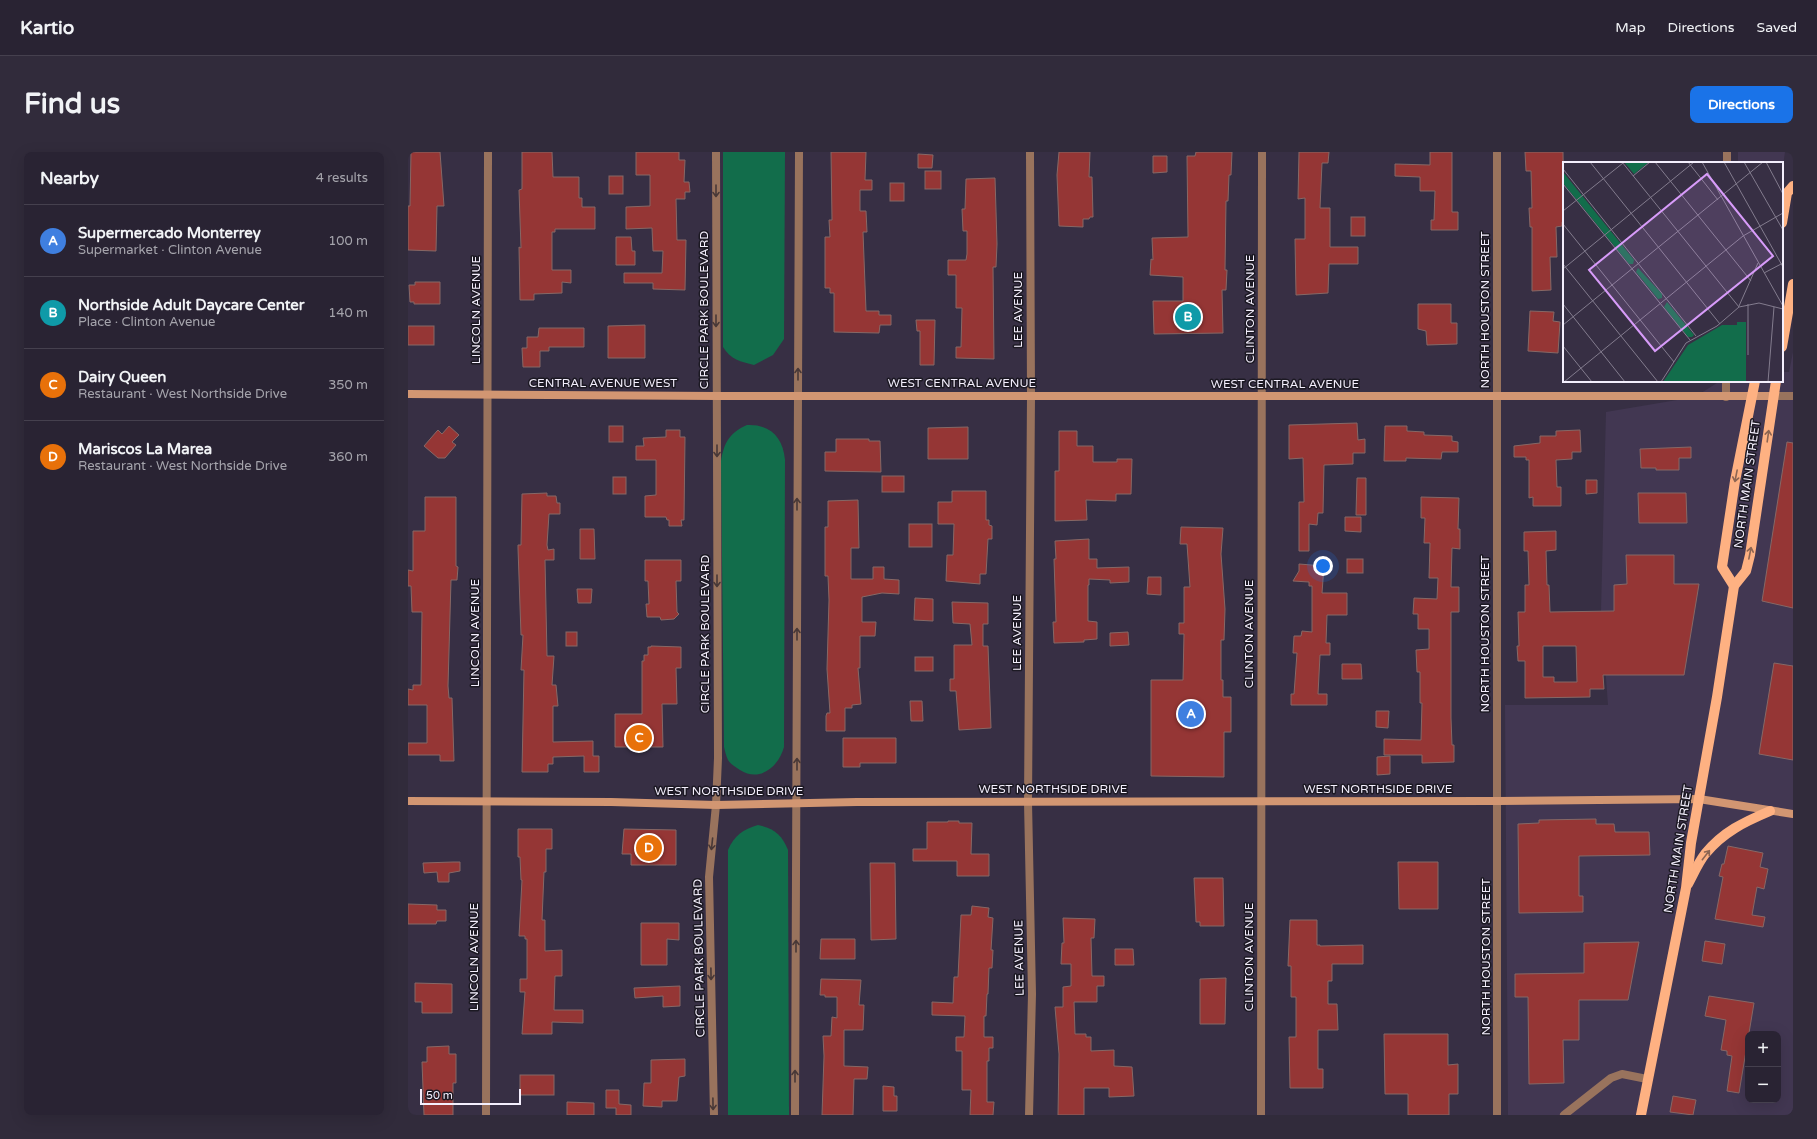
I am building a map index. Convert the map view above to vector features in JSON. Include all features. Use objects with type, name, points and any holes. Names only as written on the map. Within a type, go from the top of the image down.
[{"type":"main road","points":[[1783,216],[1787,193],[1793,186]]},
{"type":"main road","points":[[1783,341],[1793,284]]},
{"type":"main road","name":"NORTH MAIN STREET","points":[[1734,586],[1722,567],[1735,481],[1755,382]]},
{"type":"main road","name":"NORTH MAIN STREET","points":[[1641,1115],[1686,888],[1691,843],[1717,697],[1734,586],[1746,571],[1750,555],[1776,382]]},
{"type":"main road","points":[[1686,888],[1704,855],[1719,840],[1739,824],[1770,811]]},
{"type":"street","name":"LINCOLN AVENUE","points":[[486,1115],[488,152]]},
{"type":"street","name":"CIRCLE PARK BOULEVARD","points":[[714,1115],[709,877],[716,805],[718,758],[716,152]]},
{"type":"street","points":[[795,1115],[799,152]]},
{"type":"street","name":"LEE AVENUE","points":[[1030,152],[1031,396],[1028,802],[1032,994],[1030,1115]]},
{"type":"street","name":"CLINTON AVENUE","points":[[1261,1115],[1262,152]]},
{"type":"street","name":"NORTH HOUSTON STREET","points":[[1497,152],[1497,1115]]},
{"type":"street","points":[[1726,382],[1726,397]]},
{"type":"street","name":"CENTRAL AVENUE WEST","points":[[408,394],[717,396],[797,395]]},
{"type":"street","name":"WEST CENTRAL AVENUE","points":[[797,395],[1774,396]]},
{"type":"street","points":[[1774,396],[1793,396]]},
{"type":"street","name":"WEST NORTHSIDE DRIVE","points":[[408,801],[716,805],[797,803],[1261,800],[1498,801],[1699,799],[1793,814]]},
{"type":"street","points":[[1564,1115],[1611,1078],[1622,1074],[1647,1079]]},
{"type":"shaded area","points":[[1738,152],[1785,152],[1783,165],[1783,162],[1738,162]]},
{"type":"shaded area","points":[[1793,352],[1793,1115],[1508,1115],[1505,705],[1608,705],[1601,611],[1606,412],[1695,397],[1718,382],[1783,382],[1783,372],[1789,372]]},
{"type":"green space","points":[[723,152],[785,152],[784,339],[773,355],[754,365],[732,357],[723,347]]},
{"type":"green space","points":[[747,425],[762,427],[774,434],[784,452],[785,460],[784,747],[778,760],[773,766],[768,770],[755,775],[747,774],[730,763],[724,747],[721,461],[728,439],[736,431]]},
{"type":"green space","points":[[758,825],[769,828],[777,833],[783,840],[788,850],[789,1115],[728,1115],[728,850],[736,837],[748,829]]},
{"type":"building","points":[[411,152],[440,152],[444,206],[437,206],[436,251],[408,250],[408,206],[410,206]]},
{"type":"building","points":[[522,152],[552,152],[553,177],[579,177],[579,198],[582,198],[582,207],[595,207],[595,229],[555,229],[555,232],[552,232],[552,270],[571,270],[571,283],[562,282],[562,293],[534,294],[534,300],[520,300],[519,247],[521,248],[519,190],[522,189]]},
{"type":"building","points":[[636,152],[679,152],[679,160],[685,160],[684,182],[689,182],[690,192],[685,192],[685,199],[676,199],[677,240],[686,240],[685,290],[653,289],[653,283],[624,283],[624,273],[662,273],[663,251],[653,251],[652,228],[626,229],[626,207],[650,206],[650,175],[636,175]]},
{"type":"building","points":[[831,152],[866,152],[865,180],[872,180],[872,190],[860,190],[860,211],[866,211],[867,232],[863,232],[866,311],[879,311],[879,315],[891,315],[891,325],[880,325],[879,333],[834,332],[834,293],[830,293],[830,288],[825,288],[825,237],[830,237],[829,220],[832,220]]},
{"type":"building","points":[[1059,152],[1090,152],[1089,177],[1092,177],[1093,217],[1083,219],[1083,227],[1059,226],[1057,175]]},
{"type":"building","points":[[1196,152],[1232,152],[1228,201],[1226,201],[1225,270],[1227,270],[1226,290],[1222,290],[1223,333],[1154,334],[1153,301],[1183,301],[1183,277],[1150,275],[1151,259],[1153,260],[1152,238],[1188,237],[1187,156],[1195,156]]},
{"type":"building","points":[[1299,152],[1329,152],[1328,163],[1322,163],[1320,208],[1330,208],[1330,247],[1358,247],[1358,264],[1329,264],[1328,293],[1296,295],[1295,239],[1305,239],[1305,198],[1298,199]]},
{"type":"building","points":[[1430,152],[1452,152],[1452,212],[1458,212],[1458,230],[1431,230],[1431,220],[1434,220],[1435,191],[1420,191],[1420,177],[1395,176],[1395,164],[1430,165]]},
{"type":"building","points":[[1525,152],[1563,152],[1563,222],[1562,226],[1556,227],[1557,257],[1550,257],[1551,290],[1532,291],[1532,227],[1530,227],[1529,208],[1532,208],[1531,171],[1526,171]]},
{"type":"building","points":[[918,154],[933,155],[932,168],[918,168]]},
{"type":"building","points":[[1153,156],[1167,156],[1167,172],[1153,173]]},
{"type":"building","points":[[925,171],[941,171],[941,189],[925,189]]},
{"type":"building","points":[[609,176],[623,176],[623,194],[609,194]]},
{"type":"building","points":[[995,178],[997,244],[996,267],[993,267],[994,359],[956,358],[956,347],[961,347],[962,308],[956,308],[956,275],[948,275],[948,260],[966,260],[967,231],[963,231],[962,209],[965,209],[966,179]]},
{"type":"building","points":[[890,183],[904,183],[904,201],[890,201]]},
{"type":"building","points":[[1351,217],[1365,217],[1365,236],[1351,236]]},
{"type":"building","points":[[616,237],[631,237],[632,251],[635,251],[635,265],[616,265]]},
{"type":"building","points":[[415,282],[440,282],[440,304],[414,304],[414,302],[410,302],[409,285],[415,285]]},
{"type":"building","points":[[1418,304],[1451,304],[1451,323],[1457,323],[1457,344],[1427,345],[1426,331],[1418,329]]},
{"type":"building","points":[[1530,311],[1554,312],[1553,321],[1560,322],[1558,353],[1528,351]]},
{"type":"building","points":[[916,320],[935,320],[934,365],[920,365],[920,331],[917,331]]},
{"type":"building","points":[[645,325],[645,358],[608,358],[608,326]]},
{"type":"building","points":[[408,326],[434,326],[434,345],[408,345]]},
{"type":"building","points":[[539,328],[584,328],[584,347],[549,347],[549,351],[540,351],[540,367],[523,367],[522,348],[527,348],[527,337],[538,337]]},
{"type":"building","points":[[1357,423],[1358,440],[1365,439],[1365,453],[1353,453],[1353,464],[1324,465],[1323,513],[1318,513],[1317,525],[1309,524],[1309,551],[1299,551],[1299,502],[1304,502],[1303,458],[1289,459],[1289,425]]},
{"type":"building","points":[[449,426],[459,435],[452,442],[456,445],[445,458],[438,458],[424,446],[438,430],[442,434]]},
{"type":"building","points":[[609,426],[623,426],[623,442],[609,442]]},
{"type":"building","points":[[1385,426],[1407,426],[1407,431],[1424,432],[1424,435],[1452,436],[1452,441],[1458,442],[1458,452],[1442,452],[1441,459],[1406,458],[1406,461],[1384,461]]},
{"type":"building","points":[[968,427],[968,459],[928,459],[928,428]]},
{"type":"building","points":[[666,430],[680,430],[680,437],[685,437],[684,520],[681,520],[682,526],[669,526],[669,520],[667,520],[666,517],[645,517],[645,496],[656,495],[656,460],[636,460],[636,446],[644,446],[643,438],[666,437]]},
{"type":"building","points":[[1580,430],[1581,452],[1572,452],[1572,459],[1556,460],[1557,487],[1561,487],[1561,506],[1533,506],[1533,497],[1529,498],[1529,460],[1526,460],[1526,457],[1514,457],[1514,446],[1540,443],[1540,436],[1556,436],[1556,431]]},
{"type":"building","points":[[1059,431],[1077,431],[1077,446],[1093,446],[1093,462],[1117,462],[1117,459],[1132,459],[1131,494],[1116,494],[1116,501],[1086,500],[1087,520],[1055,521],[1055,471],[1059,471]]},
{"type":"building","points":[[836,439],[869,439],[869,441],[880,441],[881,472],[825,471],[825,452],[836,452]]},
{"type":"building","points":[[1787,442],[1793,443],[1793,608],[1762,601]]},
{"type":"building","points":[[1691,447],[1691,458],[1679,458],[1679,470],[1656,470],[1656,468],[1641,468],[1640,449]]},
{"type":"building","points":[[882,476],[904,476],[904,492],[882,492]]},
{"type":"building","points":[[613,477],[626,477],[626,494],[613,494]]},
{"type":"building","points":[[1357,478],[1366,478],[1366,515],[1356,515]]},
{"type":"building","points":[[1586,480],[1597,480],[1597,493],[1586,494]]},
{"type":"building","points":[[952,491],[986,491],[986,520],[989,520],[989,525],[992,526],[992,539],[988,539],[986,574],[980,574],[980,584],[946,581],[947,555],[953,555],[954,524],[938,524],[938,502],[952,502]]},
{"type":"building","points":[[547,493],[547,496],[556,496],[557,503],[560,503],[560,514],[549,514],[547,545],[548,550],[554,549],[554,560],[545,560],[547,656],[554,656],[552,685],[556,685],[558,706],[553,706],[553,742],[593,741],[593,756],[599,756],[599,772],[584,772],[584,756],[553,757],[553,764],[548,764],[548,772],[522,772],[524,670],[521,670],[523,635],[521,635],[518,545],[521,545],[522,494]]},
{"type":"building","points":[[1638,493],[1686,493],[1687,523],[1639,523]]},
{"type":"building","points":[[425,497],[456,497],[456,566],[458,567],[457,580],[451,580],[448,686],[449,698],[452,698],[454,761],[440,761],[440,755],[408,755],[408,743],[427,743],[427,705],[408,705],[408,689],[413,690],[413,685],[421,685],[422,612],[412,612],[411,586],[408,586],[408,570],[413,571],[413,531],[425,531]]},
{"type":"building","points":[[1421,497],[1459,498],[1458,529],[1460,529],[1460,549],[1452,548],[1451,587],[1459,587],[1459,612],[1451,612],[1451,718],[1454,762],[1422,763],[1422,755],[1384,755],[1384,739],[1421,740],[1422,703],[1420,703],[1420,672],[1417,672],[1416,650],[1429,649],[1429,629],[1418,629],[1418,614],[1413,614],[1414,598],[1437,599],[1438,578],[1429,578],[1430,543],[1424,543],[1425,518],[1421,518]]},
{"type":"building","points":[[858,500],[859,548],[851,548],[851,579],[873,579],[873,567],[884,567],[884,579],[899,580],[899,594],[882,593],[862,597],[862,622],[876,622],[875,636],[860,636],[860,668],[858,668],[861,704],[852,705],[852,708],[845,708],[845,731],[826,731],[826,716],[827,713],[830,713],[827,669],[829,600],[828,576],[825,576],[825,527],[828,527],[828,501]]},
{"type":"building","points":[[1345,517],[1361,517],[1361,532],[1345,531]]},
{"type":"building","points":[[909,524],[932,524],[932,547],[909,547]]},
{"type":"building","points":[[1181,527],[1223,528],[1221,554],[1225,609],[1224,640],[1221,640],[1221,680],[1223,680],[1223,697],[1231,697],[1231,732],[1224,732],[1224,777],[1151,776],[1151,680],[1183,680],[1184,634],[1179,634],[1179,623],[1184,623],[1184,587],[1190,587],[1187,544],[1180,544]]},
{"type":"building","points":[[580,529],[594,529],[595,559],[580,559]]},
{"type":"building","points":[[1556,531],[1556,550],[1546,551],[1547,585],[1549,585],[1550,612],[1614,611],[1614,585],[1627,584],[1626,555],[1674,555],[1674,584],[1699,584],[1684,675],[1603,675],[1604,689],[1590,689],[1590,697],[1525,698],[1525,661],[1518,661],[1517,646],[1519,646],[1518,612],[1525,612],[1525,585],[1529,585],[1528,551],[1524,551],[1524,532]],"holes":[[[1543,646],[1576,646],[1577,682],[1554,682],[1554,677],[1543,677]]]},
{"type":"building","points":[[1089,539],[1089,559],[1097,559],[1097,568],[1129,567],[1129,582],[1110,583],[1110,580],[1089,579],[1088,621],[1097,622],[1097,639],[1084,640],[1084,642],[1054,643],[1053,622],[1056,622],[1054,559],[1056,559],[1055,541]]},
{"type":"building","points":[[1347,559],[1363,559],[1363,573],[1347,573]]},
{"type":"building","points":[[645,560],[681,560],[681,581],[676,581],[677,612],[679,614],[674,619],[661,620],[660,617],[647,617],[646,604],[649,604],[648,581],[645,581]]},
{"type":"building","points":[[1299,564],[1324,566],[1322,593],[1347,593],[1347,615],[1327,615],[1326,643],[1330,643],[1330,655],[1320,655],[1318,694],[1327,694],[1327,705],[1291,705],[1291,694],[1294,694],[1297,653],[1293,653],[1294,636],[1301,636],[1302,631],[1312,632],[1312,586],[1309,586],[1309,582],[1293,581],[1299,571]]},
{"type":"building","points":[[1148,577],[1161,577],[1161,595],[1147,594]]},
{"type":"building","points":[[577,589],[592,589],[591,603],[578,603]]},
{"type":"building","points":[[915,598],[933,599],[933,621],[914,620]]},
{"type":"building","points":[[952,602],[988,603],[988,624],[983,624],[983,646],[988,646],[991,728],[959,730],[956,691],[950,691],[950,679],[954,679],[954,645],[972,645],[970,624],[953,623]]},
{"type":"building","points":[[566,632],[577,632],[577,646],[566,646]]},
{"type":"building","points":[[1128,632],[1129,645],[1110,646],[1110,633]]},
{"type":"building","points":[[648,647],[681,647],[681,668],[676,668],[677,704],[662,704],[663,747],[615,747],[615,714],[642,714],[642,661],[644,661],[644,655],[648,655]]},
{"type":"building","points":[[915,657],[933,657],[933,671],[915,671]]},
{"type":"building","points":[[1774,663],[1793,666],[1793,760],[1759,754]]},
{"type":"building","points":[[1342,664],[1361,664],[1362,679],[1342,679]]},
{"type":"building","points":[[910,701],[922,701],[923,721],[911,721]]},
{"type":"building","points":[[1376,711],[1389,711],[1388,728],[1376,727]]},
{"type":"building","points":[[843,738],[896,738],[896,763],[860,763],[860,767],[843,767]]},
{"type":"building","points":[[1390,756],[1390,774],[1377,775],[1377,757]]},
{"type":"building","points":[[1596,819],[1596,824],[1614,824],[1615,832],[1649,832],[1650,855],[1579,856],[1579,896],[1583,896],[1583,912],[1519,913],[1518,824],[1539,823],[1539,820]]},
{"type":"building","points":[[948,821],[972,823],[971,854],[989,854],[989,876],[957,876],[957,861],[913,861],[913,849],[927,849],[927,822]]},
{"type":"building","points":[[518,829],[552,829],[552,849],[546,849],[546,872],[544,872],[542,920],[545,920],[545,951],[562,950],[562,976],[555,976],[554,1010],[583,1010],[583,1023],[552,1022],[552,1034],[522,1034],[525,992],[520,992],[520,979],[527,979],[527,939],[525,939],[525,936],[519,936],[522,880],[520,857],[518,857]]},
{"type":"building","points":[[624,829],[676,830],[676,865],[631,865],[631,854],[622,854]]},
{"type":"building","points":[[1728,846],[1763,853],[1760,867],[1768,869],[1764,889],[1757,887],[1752,915],[1765,917],[1763,927],[1715,919],[1723,877],[1719,876],[1722,864],[1724,864]]},
{"type":"building","points":[[460,862],[460,871],[449,873],[449,882],[438,882],[437,872],[424,873],[423,863]]},
{"type":"building","points":[[1398,862],[1438,862],[1438,909],[1399,909]]},
{"type":"building","points":[[870,863],[895,863],[896,939],[871,940]]},
{"type":"building","points":[[1194,878],[1223,878],[1224,926],[1200,926],[1200,922],[1196,922]]},
{"type":"building","points":[[408,904],[437,905],[437,910],[446,910],[446,921],[437,921],[436,924],[408,924]]},
{"type":"building","points":[[972,906],[989,908],[988,917],[993,918],[991,950],[993,950],[992,968],[989,968],[986,1016],[984,1016],[984,1037],[993,1037],[993,1048],[989,1048],[989,1061],[987,1061],[987,1102],[994,1102],[993,1115],[970,1115],[971,1090],[962,1090],[962,1051],[956,1051],[956,1037],[964,1037],[965,1016],[932,1015],[932,1002],[953,1003],[954,977],[958,977],[961,915],[971,915]]},
{"type":"building","points":[[1063,918],[1095,919],[1094,938],[1091,938],[1092,976],[1104,976],[1104,986],[1097,986],[1097,1002],[1074,1002],[1075,1034],[1086,1034],[1086,1037],[1091,1037],[1091,1051],[1114,1050],[1114,1066],[1132,1067],[1134,1096],[1109,1097],[1109,1088],[1084,1088],[1084,1115],[1058,1115],[1059,1054],[1055,1007],[1063,1007],[1063,987],[1071,986],[1071,964],[1061,964],[1062,943],[1064,943]]},
{"type":"building","points":[[1290,920],[1317,920],[1317,945],[1363,945],[1363,964],[1332,964],[1332,981],[1328,981],[1328,1004],[1337,1004],[1338,1030],[1318,1030],[1318,1069],[1323,1069],[1323,1088],[1290,1088],[1289,1037],[1296,1037],[1296,997],[1291,997],[1291,966],[1288,966]]},
{"type":"building","points":[[641,923],[679,923],[679,940],[667,939],[667,965],[641,965]]},
{"type":"building","points":[[821,939],[855,939],[855,959],[820,959]]},
{"type":"building","points":[[1705,941],[1725,944],[1722,964],[1702,961]]},
{"type":"building","points":[[1639,942],[1628,1000],[1579,1000],[1579,1040],[1563,1040],[1564,1083],[1529,1084],[1528,997],[1515,997],[1515,974],[1584,973],[1584,943]]},
{"type":"building","points":[[1115,949],[1133,949],[1134,965],[1115,965]]},
{"type":"building","points":[[1226,978],[1225,1024],[1200,1024],[1200,979]]},
{"type":"building","points":[[821,979],[861,980],[859,1005],[864,1005],[863,1030],[844,1030],[844,1066],[868,1067],[867,1079],[854,1079],[853,1115],[822,1115],[824,1056],[823,1036],[831,1036],[832,1017],[837,1018],[837,997],[825,997],[825,995],[820,995]]},
{"type":"building","points":[[415,983],[452,984],[452,1013],[422,1013],[422,1002],[415,1002]]},
{"type":"building","points":[[680,986],[680,1006],[663,1007],[663,996],[635,998],[634,988]]},
{"type":"building","points":[[1709,996],[1754,1003],[1749,1031],[1745,1031],[1745,1057],[1739,1093],[1727,1091],[1732,1056],[1727,1055],[1727,1051],[1721,1050],[1726,1020],[1705,1016]]},
{"type":"building","points":[[1384,1034],[1448,1034],[1448,1065],[1458,1064],[1458,1094],[1449,1094],[1449,1115],[1408,1115],[1408,1094],[1385,1094]]},
{"type":"building","points":[[449,1046],[449,1054],[456,1054],[456,1083],[453,1083],[453,1115],[424,1115],[422,1062],[427,1062],[427,1047]]},
{"type":"building","points":[[685,1059],[685,1076],[679,1077],[677,1101],[662,1101],[662,1107],[643,1106],[644,1083],[651,1083],[651,1060]]},
{"type":"building","points":[[520,1075],[554,1075],[554,1095],[520,1095]]},
{"type":"building","points":[[883,1086],[894,1087],[894,1096],[897,1096],[897,1111],[883,1111]]},
{"type":"building","points":[[606,1090],[619,1090],[619,1104],[631,1105],[631,1115],[616,1115],[616,1108],[606,1108]]},
{"type":"building","points":[[1673,1096],[1696,1100],[1693,1115],[1670,1112]]},
{"type":"building","points":[[567,1102],[594,1103],[594,1115],[567,1115]]},
{"type":"place","name":"Northside Adult Daycare Center","points":[[1188,317]]},
{"type":"place","name":"Supermercado Monterrey","points":[[1191,714]]},
{"type":"place","name":"Dairy Queen","points":[[639,738]]},
{"type":"place","name":"Mariscos La Marea","points":[[649,848]]}]
